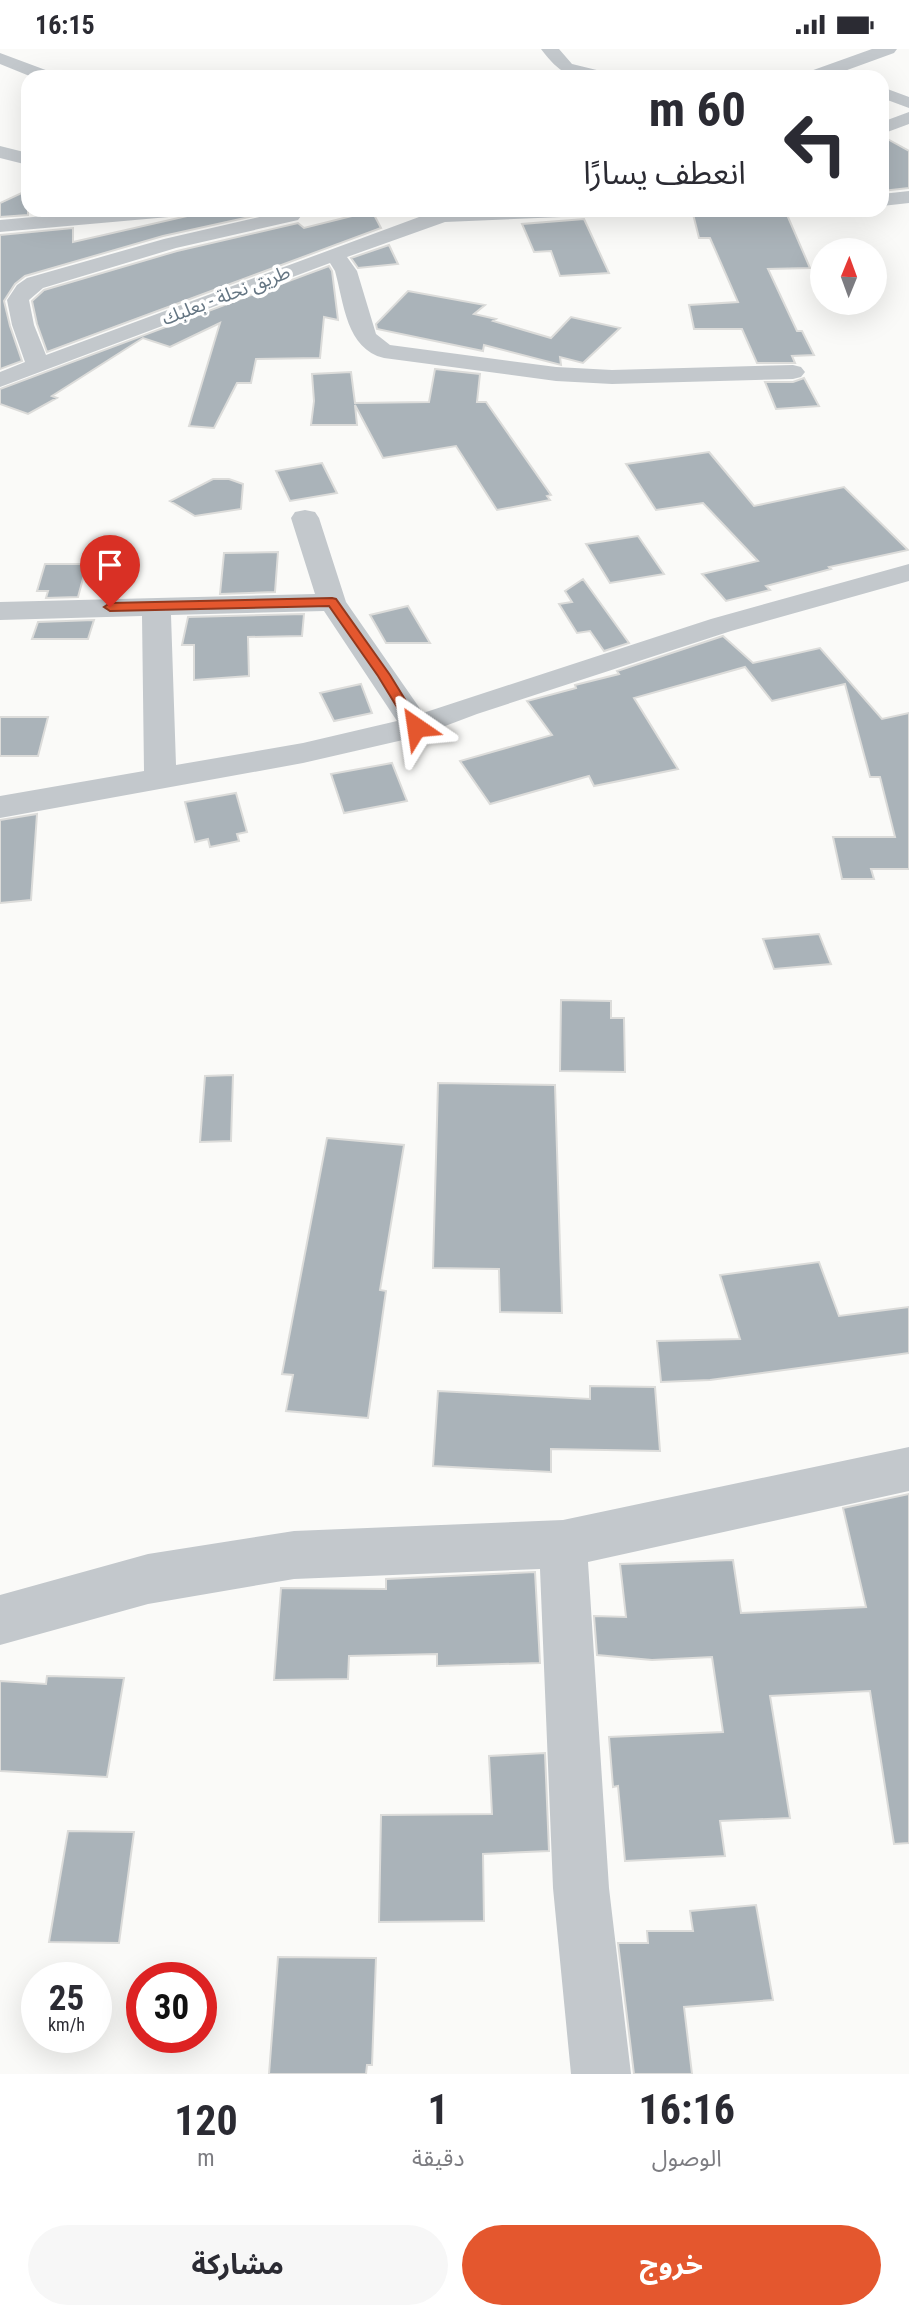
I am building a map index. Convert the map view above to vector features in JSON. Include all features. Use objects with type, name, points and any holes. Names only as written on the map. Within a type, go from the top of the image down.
[{"type":"street","points":[[550,49],[566,68],[574,70]]},
{"type":"street","points":[[838,70],[887,49],[909,56]]},
{"type":"street","points":[[0,58],[31,70]]},
{"type":"street","points":[[889,95],[909,103]]},
{"type":"street","points":[[889,125],[909,118]]},
{"type":"street","points":[[0,152],[21,157]]},
{"type":"street","points":[[896,199],[909,219]]},
{"type":"street","points":[[0,226],[101,217]]},
{"type":"street","points":[[15,371],[23,325],[18,300],[25,290],[35,283],[271,217]]},
{"type":"street","points":[[292,217],[330,241],[346,271],[365,336],[384,351],[556,374],[612,377],[793,372]]},
{"type":"street","name":"طريق نحلة - بعلبك","points":[[15,371],[330,241],[430,217]]},
{"type":"street","points":[[305,518],[332,602],[384,675],[416,727]]},
{"type":"street","points":[[0,807],[303,753],[416,727],[466,707],[721,625],[909,572]]},
{"type":"street","points":[[0,611],[332,602]]},
{"type":"street","points":[[156,606],[160,778]]},
{"type":"street","points":[[0,1620],[148,1579],[294,1555],[563,1544],[909,1469]]},
{"type":"street","points":[[563,1544],[581,1888],[601,2074]]},
{"type":"building","points":[[889,140],[909,151],[909,188],[889,190]]},
{"type":"building","points":[[21,193],[21,216],[0,217],[0,203]]},
{"type":"building","points":[[183,217],[249,217],[163,236],[25,276],[15,284],[4,301],[22,361],[0,369],[0,235],[73,228],[73,242]]},
{"type":"building","points":[[348,217],[375,217],[381,228],[47,352],[32,301],[44,290],[177,251],[298,223],[304,228]]},
{"type":"building","points":[[694,217],[788,217],[810,268],[768,269],[797,331],[802,331],[814,355],[792,356],[795,363],[757,363],[742,329],[694,329],[689,305],[738,302],[710,238],[699,238]]},
{"type":"building","points":[[584,219],[609,273],[560,276],[551,251],[534,252],[522,224]]},
{"type":"building","points":[[389,245],[398,264],[358,268],[351,258]]},
{"type":"building","points":[[329,266],[332,271],[338,320],[324,317],[320,358],[256,359],[251,383],[237,383],[214,428],[189,426],[220,323],[170,347],[143,338],[52,396],[57,398],[28,414],[0,404],[0,389]]},
{"type":"building","points":[[408,291],[485,305],[474,314],[551,338],[571,317],[620,328],[583,363],[560,357],[561,365],[484,345],[483,351],[377,329],[376,324]]},
{"type":"building","points":[[435,369],[480,374],[477,402],[486,402],[551,495],[547,496],[550,500],[497,510],[456,446],[383,458],[355,405],[357,425],[311,425],[314,401],[312,374],[351,372],[355,403],[429,402]]},
{"type":"building","points":[[804,378],[819,406],[776,409],[765,382],[793,382]]},
{"type":"building","points":[[709,452],[754,506],[844,487],[908,550],[829,567],[831,569],[766,586],[770,590],[726,601],[702,574],[758,561],[703,503],[656,510],[626,464]]},
{"type":"building","points":[[322,463],[337,493],[290,501],[276,471]]},
{"type":"building","points":[[213,479],[229,479],[243,484],[241,509],[195,516],[170,501]]},
{"type":"building","points":[[638,536],[664,574],[610,583],[586,544]]},
{"type":"building","points":[[278,552],[275,592],[220,594],[224,553]]},
{"type":"building","points":[[45,564],[87,564],[78,597],[46,598],[48,591],[37,591]]},
{"type":"building","points":[[583,579],[629,643],[604,651],[590,631],[577,633],[559,604],[572,602],[565,591]]},
{"type":"building","points":[[408,606],[430,643],[386,643],[370,615]]},
{"type":"building","points":[[304,614],[302,636],[248,637],[249,676],[194,680],[194,645],[182,645],[188,617]]},
{"type":"building","points":[[94,620],[88,639],[32,639],[38,622]]},
{"type":"building","points":[[723,636],[753,663],[820,648],[882,719],[909,713],[909,869],[871,869],[874,879],[842,879],[833,837],[895,837],[880,777],[870,777],[845,684],[772,701],[745,667],[634,698],[678,769],[594,786],[589,776],[490,804],[460,761],[552,735],[527,701],[619,674],[617,671]]},
{"type":"building","points":[[361,684],[372,713],[334,721],[320,693]]},
{"type":"building","points":[[0,717],[48,717],[38,756],[0,756]]},
{"type":"building","points":[[392,763],[407,801],[344,813],[331,774]]},
{"type":"building","points":[[236,793],[247,832],[237,834],[239,841],[210,847],[208,839],[195,842],[185,802]]},
{"type":"building","points":[[37,814],[31,900],[0,903],[0,820]]},
{"type":"building","points":[[819,934],[831,964],[774,969],[763,939]]},
{"type":"building","points":[[561,1000],[611,1001],[611,1018],[624,1018],[625,1072],[560,1071]]},
{"type":"building","points":[[233,1075],[231,1141],[200,1142],[205,1076]]},
{"type":"building","points":[[438,1083],[555,1085],[562,1313],[500,1312],[499,1269],[433,1268]]},
{"type":"building","points":[[327,1138],[404,1145],[380,1290],[386,1291],[368,1418],[286,1411],[293,1375],[282,1374]]},
{"type":"building","points":[[819,1262],[839,1316],[909,1307],[909,1353],[710,1380],[661,1382],[657,1341],[740,1339],[720,1275]]},
{"type":"building","points":[[590,1386],[655,1387],[660,1451],[551,1449],[551,1472],[433,1466],[438,1391],[590,1399]]},
{"type":"building","points":[[909,1494],[909,1843],[894,1844],[870,1691],[770,1696],[790,1818],[720,1821],[725,1856],[625,1861],[618,1786],[613,1787],[609,1737],[723,1732],[712,1657],[652,1660],[597,1655],[594,1616],[626,1617],[620,1564],[733,1560],[741,1613],[866,1607],[843,1508]]},
{"type":"building","points":[[535,1572],[540,1663],[437,1666],[437,1654],[349,1656],[348,1679],[274,1680],[281,1588],[386,1589],[386,1579]]},
{"type":"building","points":[[47,1676],[124,1678],[107,1777],[0,1771],[0,1681],[46,1684]]},
{"type":"building","points":[[545,1753],[549,1851],[483,1854],[484,1921],[379,1922],[381,1815],[492,1814],[489,1756]]},
{"type":"building","points":[[68,1831],[134,1832],[119,1943],[49,1942]]},
{"type":"building","points":[[756,1905],[773,2000],[684,2007],[692,2074],[634,2074],[618,1943],[648,1943],[647,1931],[693,1931],[690,1911]]},
{"type":"building","points":[[278,1957],[376,1958],[372,2065],[367,2065],[366,2074],[269,2074]]},
{"type":"route","points":[[110,607],[332,602],[384,675],[416,727]]}]
